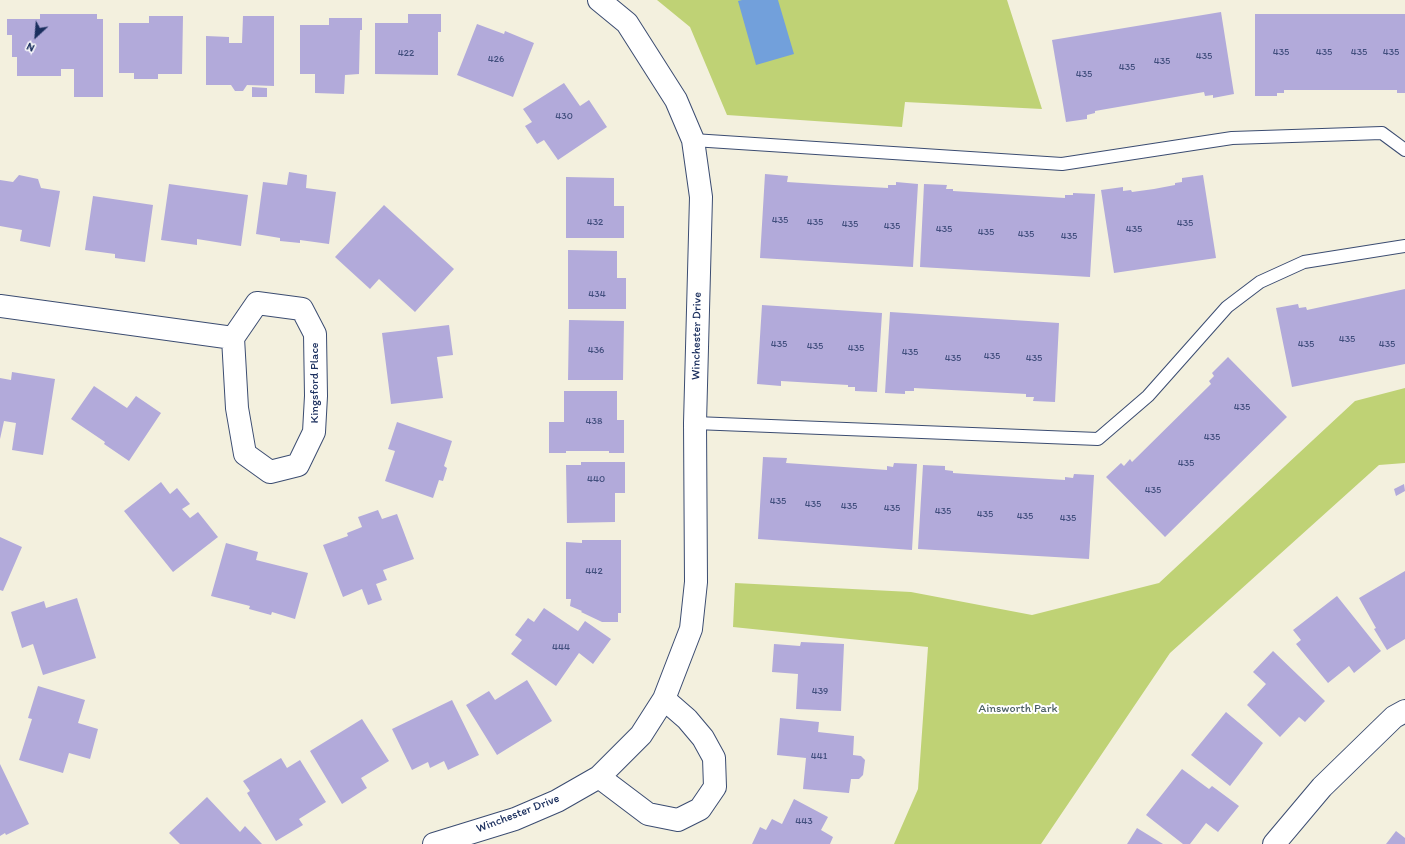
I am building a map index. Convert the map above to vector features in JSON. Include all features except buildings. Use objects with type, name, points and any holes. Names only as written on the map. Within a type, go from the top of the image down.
[{"type":"street","name":"Winchester Drive","points":[[434,844],[522,816],[557,801],[599,777],[641,735],[664,698],[691,629],[696,582],[695,423],[701,197],[693,140],[676,100],[627,23],[599,0]]},
{"type":"street","name":"Kingsford Place","points":[[257,303],[302,308],[315,334],[316,396],[314,432],[298,465],[270,472],[245,454],[237,408],[233,338],[257,303]]},
{"type":"street","points":[[0,306],[233,338]]},
{"type":"street","points":[[599,777],[648,814],[678,820],[700,809],[715,787],[714,758],[703,738],[687,719],[664,698]]},
{"type":"street","points":[[1274,844],[1322,787],[1394,717],[1405,711]]},
{"type":"lane","points":[[693,140],[1062,164],[1232,138],[1382,133],[1405,150]]},
{"type":"lane","points":[[695,423],[1098,440],[1148,396],[1227,307],[1260,282],[1304,262],[1405,246]]},
{"type":"green space","points":[[657,0],[1007,0],[1042,109],[905,102],[902,127],[727,115],[690,27]]},
{"type":"green space","name":"Ainsworth Park","points":[[1405,388],[1405,463],[1379,465],[1170,653],[1041,844],[894,844],[918,789],[928,647],[733,627],[735,583],[911,592],[1032,615],[1159,583],[1355,401]]},
{"type":"water","points":[[778,0],[794,54],[756,65],[738,1]]}]
